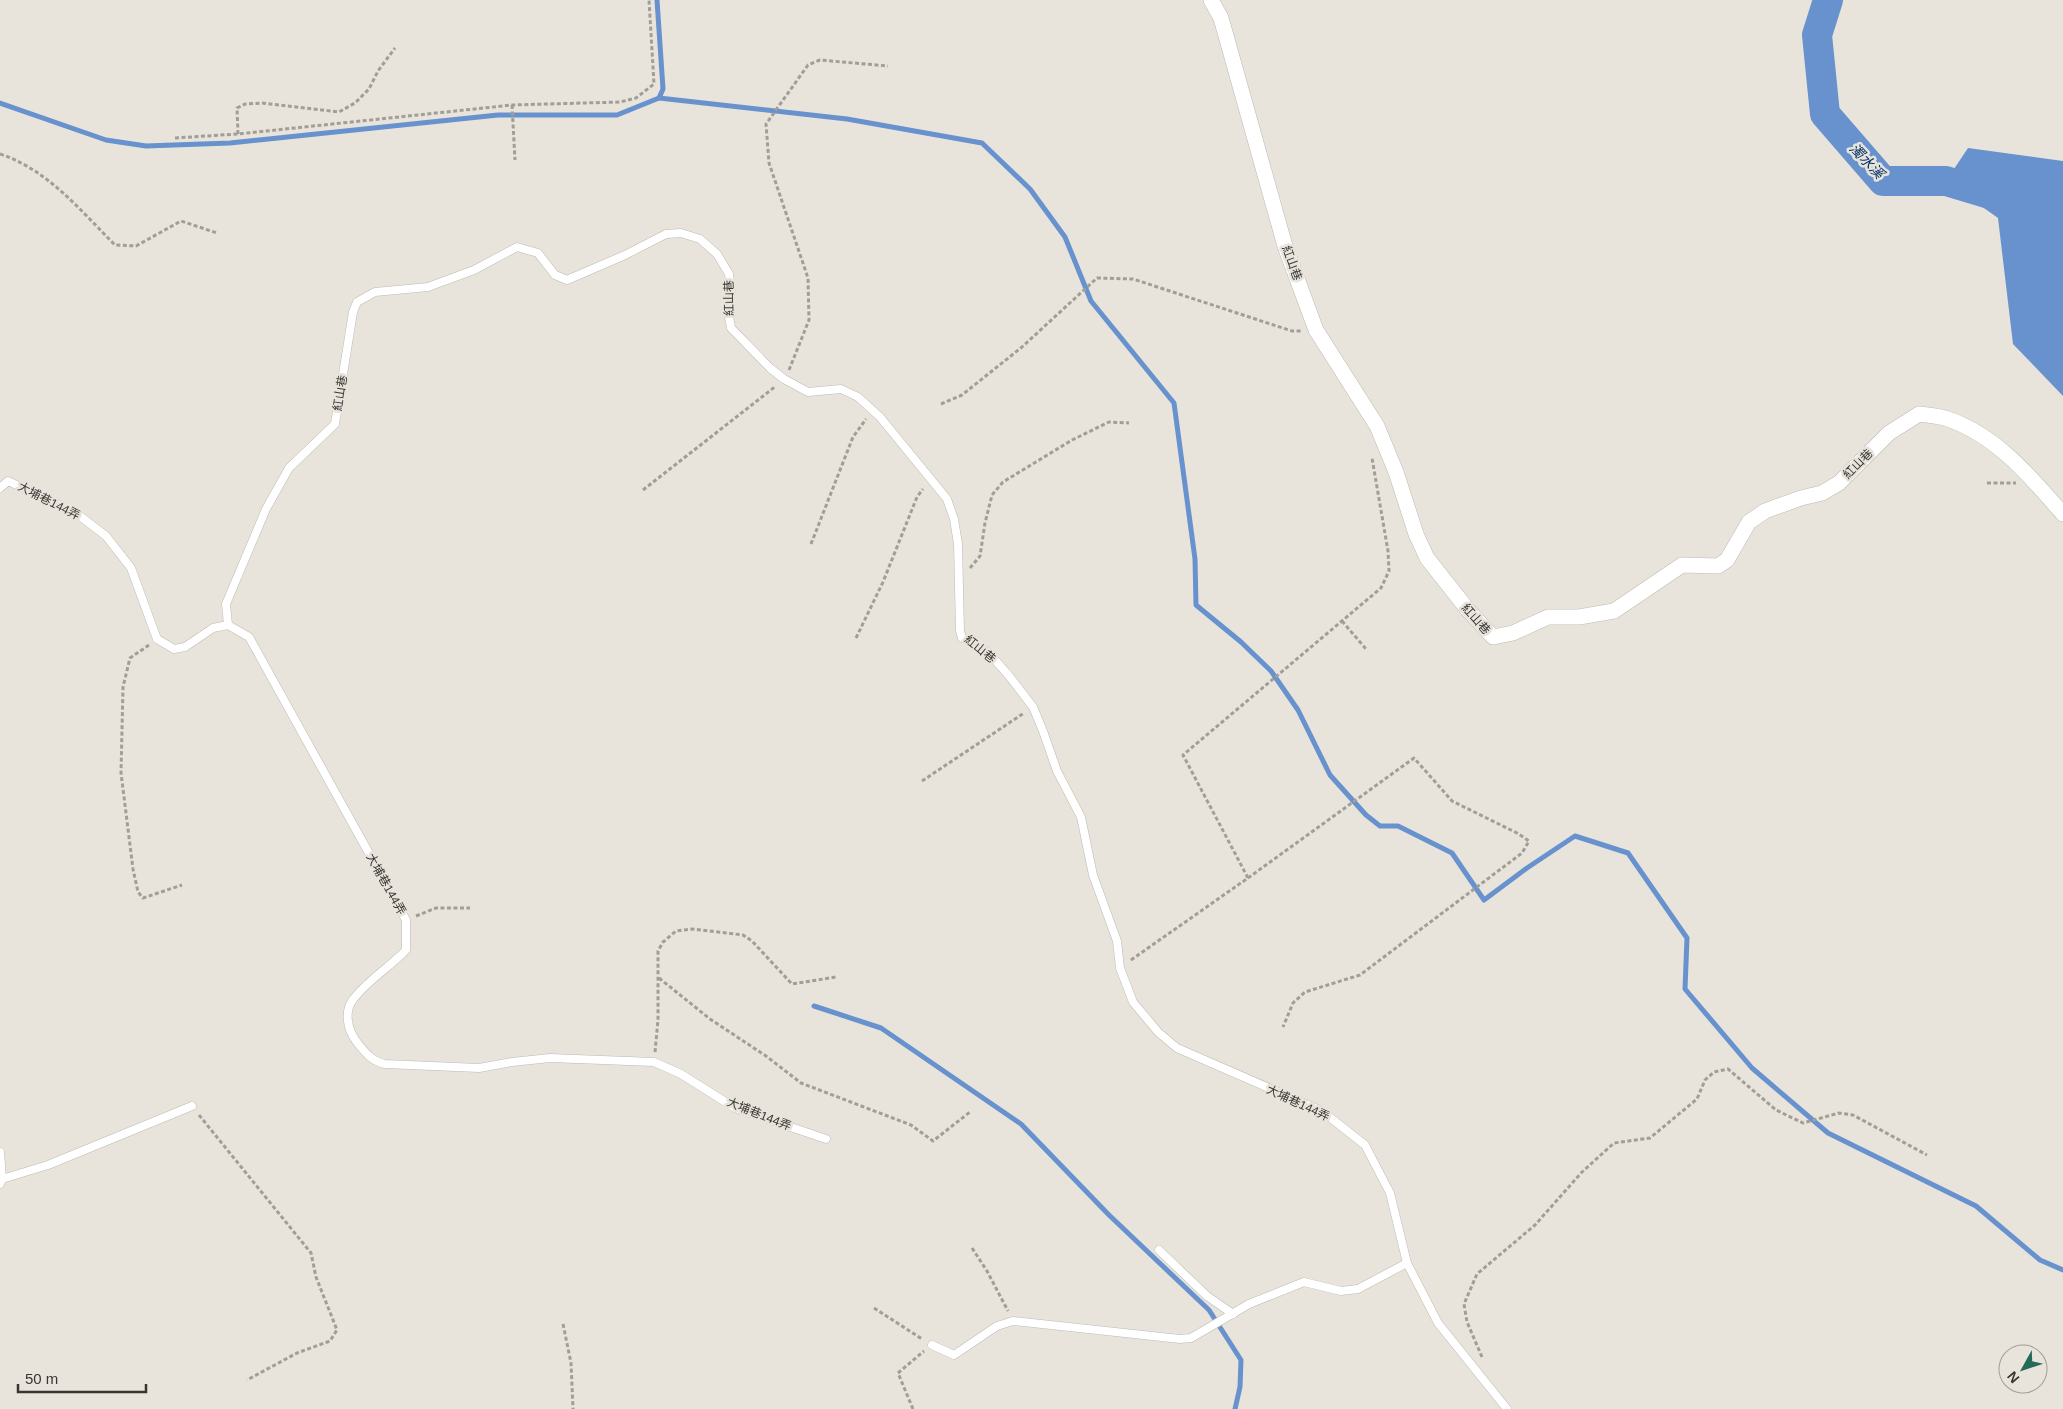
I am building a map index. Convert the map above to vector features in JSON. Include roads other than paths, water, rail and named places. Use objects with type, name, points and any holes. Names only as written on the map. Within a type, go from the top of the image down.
[{"type":"street","name":"紅山巷","points":[[1211,0],[1221,18],[1285,246],[1316,330],[1377,426],[1396,472],[1416,534],[1427,558],[1468,610],[1493,637],[1512,633],[1548,616],[1579,618],[1614,611],[1682,565],[1718,566],[1727,560],[1749,522],[1765,511],[1801,498],[1822,493],[1840,483],[1889,433],[1919,414],[1944,418],[1969,427],[2000,449],[2024,470],[2063,514]]},
{"type":"lane","name":"紅山巷","points":[[228,625],[226,604],[266,510],[289,468],[335,424],[353,312],[357,302],[375,292],[428,287],[474,270],[518,247],[538,253],[555,274],[566,280],[625,255],[666,234],[681,234],[700,239],[717,254],[729,274],[731,289],[729,317],[731,328],[770,368],[784,379],[808,392],[841,389],[858,397],[873,411],[947,499],[954,518],[958,544],[960,631],[962,638],[988,652],[1033,708],[1057,771],[1081,816],[1093,875],[1117,941],[1120,968]]},
{"type":"lane","name":"大埔巷144弄","points":[[0,488],[8,480],[21,488],[43,496],[76,513],[106,536],[131,568],[157,639],[174,649],[185,646],[213,628],[228,625],[250,637],[406,920],[406,950],[351,1002],[347,1018],[353,1037],[375,1062],[479,1068],[550,1058],[654,1062],[681,1074],[735,1108],[826,1139]]},
{"type":"lane","name":"大埔巷144弄","points":[[1120,968],[1133,1002],[1158,1032],[1177,1048],[1322,1111],[1365,1145],[1390,1192],[1407,1262],[1438,1323],[1507,1409]]},
{"type":"lane","points":[[0,1152],[1,1182],[48,1165],[192,1106]]},
{"type":"lane","points":[[1159,1250],[1207,1296],[1233,1314]]},
{"type":"lane","points":[[932,1345],[954,1355],[997,1326],[1013,1321],[1180,1339],[1191,1338],[1249,1304],[1304,1282],[1341,1291],[1358,1289],[1407,1262]]},
{"type":"water","points":[[1968,148],[2063,161],[2063,396],[2013,344],[1998,218],[1946,181]]},
{"type":"waterway","points":[[657,0],[663,89],[659,98]]},
{"type":"waterway","name":"濁水溪","points":[[1828,0],[1817,35],[1825,114],[1883,181],[1946,181],[2063,216]]},
{"type":"waterway","points":[[0,103],[106,140],[146,146],[230,143],[498,115],[617,115],[659,98],[847,119],[982,143],[1030,189],[1065,237],[1091,301],[1174,403],[1195,559],[1196,605],[1241,642],[1271,671],[1298,710],[1330,775],[1366,815],[1380,826],[1398,826],[1452,853],[1484,900],[1575,836],[1628,853],[1687,938],[1685,989],[1752,1068],[1828,1133],[1976,1206],[2040,1260],[2063,1270]]},
{"type":"waterway","points":[[814,1006],[881,1028],[1021,1124],[1109,1215],[1209,1310],[1241,1360],[1240,1387],[1235,1409]]}]
